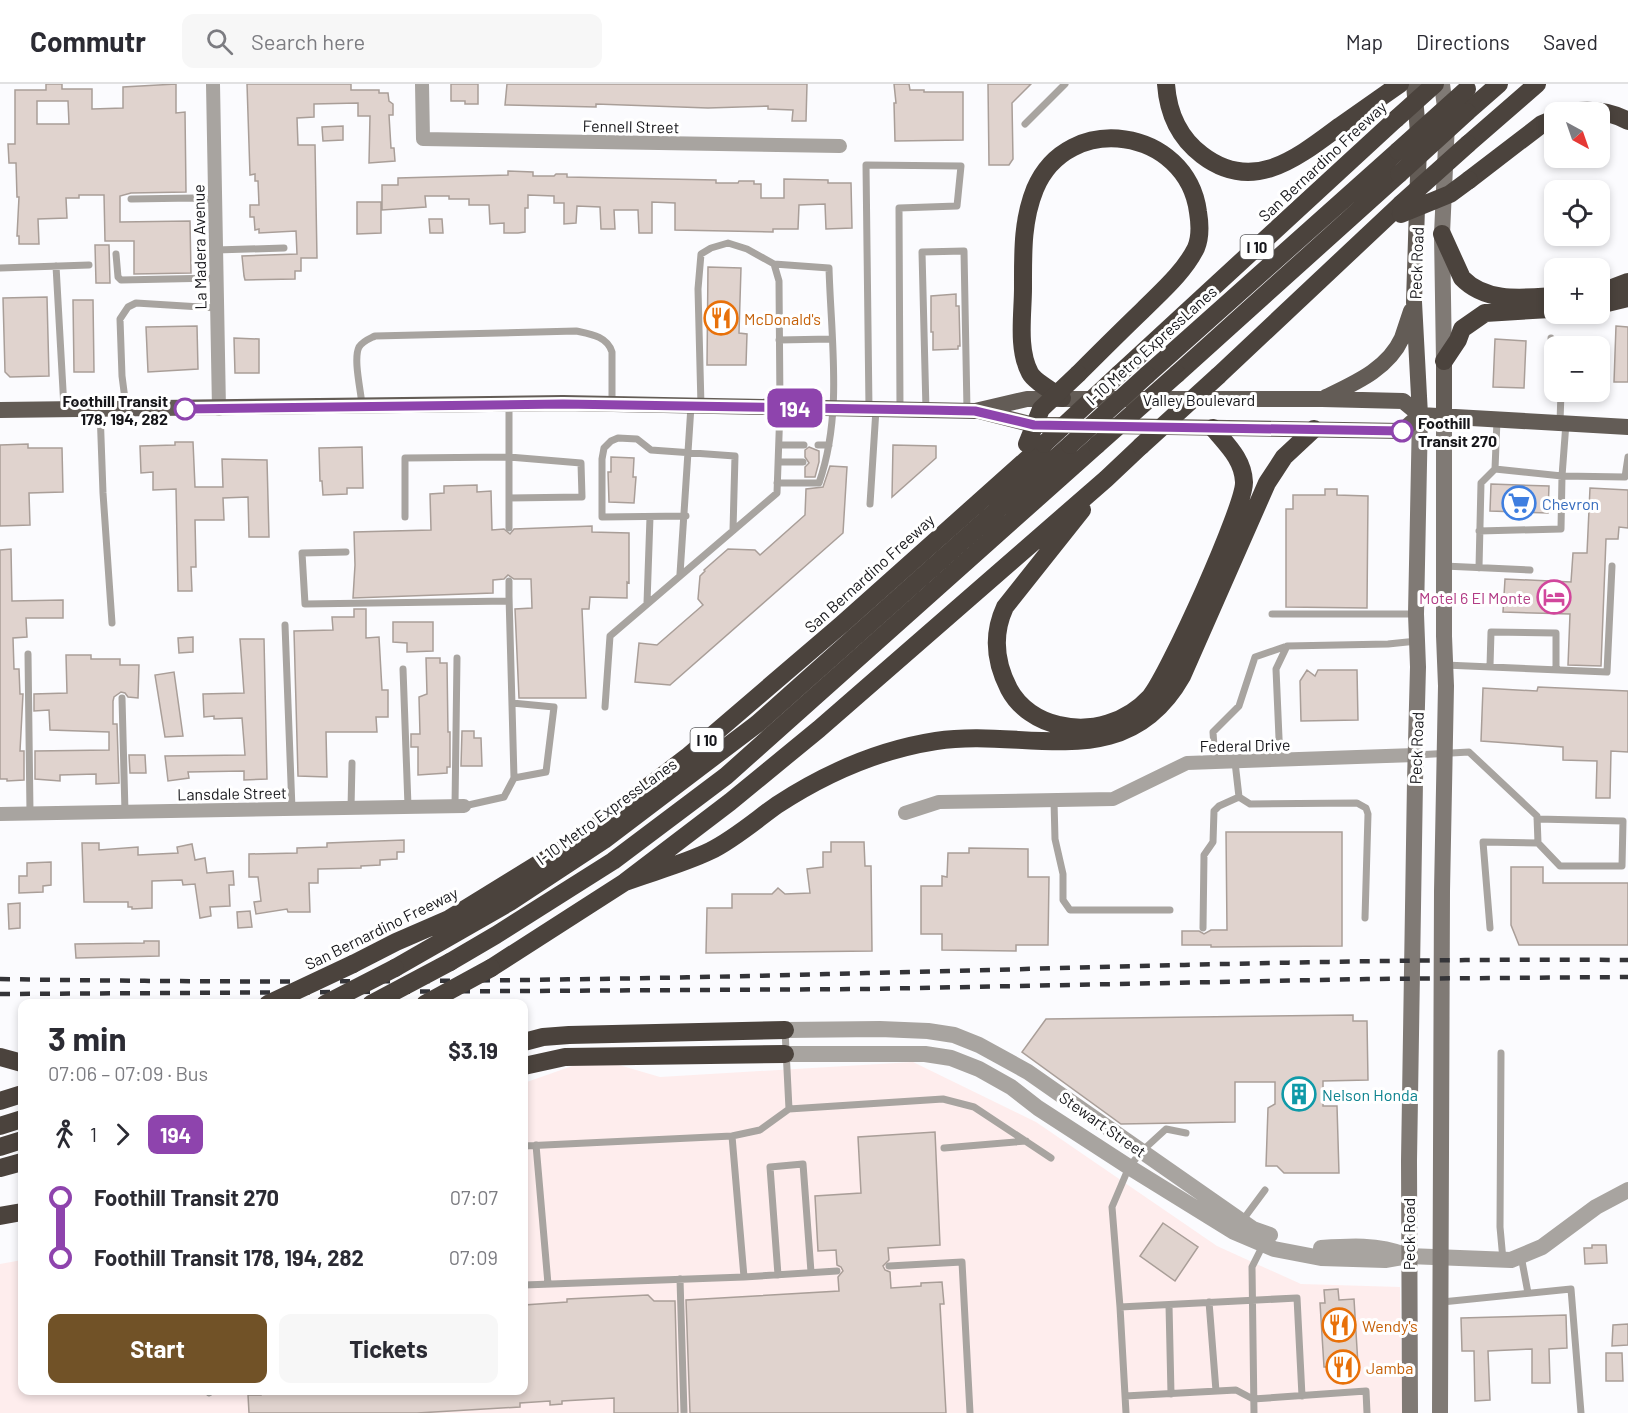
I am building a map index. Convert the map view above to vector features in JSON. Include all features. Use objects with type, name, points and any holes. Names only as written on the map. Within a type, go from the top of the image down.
[{"type":"highway","points":[[1166,84],[1170,112],[1184,137],[1194,149],[1208,160],[1240,172],[1260,172],[1296,158],[1395,88]]},
{"type":"highway","name":"San Bernardino Freeway","points":[[279,999],[449,919],[582,837],[687,757],[841,625],[1435,84]]},
{"type":"highway","points":[[380,999],[496,935],[613,861],[726,776],[1499,84]]},
{"type":"highway","points":[[434,999],[491,968],[624,882],[721,809],[819,729],[1106,479],[1468,144],[1537,84]]},
{"type":"highway","name":"I-10 Metro ExpressLanes","points":[[335,999],[395,968],[510,902],[604,840],[757,724],[1470,86]]},
{"type":"highway","points":[[1610,114],[1628,121]]},
{"type":"highway","points":[[1397,211],[1450,194],[1544,123]]},
{"type":"highway","points":[[1031,450],[1041,409],[1078,374],[1171,282],[1187,263],[1197,246],[1200,226],[1196,195],[1184,173],[1170,158],[1152,146],[1128,139],[1085,142],[1067,149],[1047,170],[1036,187],[1024,231],[1023,353],[1030,375],[1062,398]]},
{"type":"highway","points":[[1442,234],[1462,278],[1468,284],[1484,293],[1502,298],[1544,296]]},
{"type":"highway","points":[[1610,289],[1628,282]]},
{"type":"highway","points":[[1610,302],[1628,298]]},
{"type":"highway","points":[[1444,361],[1462,330],[1485,313],[1544,309]]},
{"type":"highway","points":[[1106,479],[1005,607],[999,621],[997,636],[996,651],[1002,676],[1012,694],[1027,710],[1044,721],[1076,729],[1097,727],[1119,721],[1150,697],[1162,679],[1191,616],[1231,527],[1241,501],[1244,484],[1241,464],[1213,428]]},
{"type":"highway","points":[[624,882],[710,851],[801,790],[851,765],[878,755],[906,747],[956,739],[1096,740],[1122,733],[1136,726],[1155,712],[1172,694],[1267,483],[1284,457],[1314,429]]},
{"type":"highway","points":[[528,1041],[569,1035],[785,1030]]},
{"type":"highway","points":[[528,1064],[565,1057],[785,1054]]},
{"type":"highway","points":[[0,1057],[18,1062]]},
{"type":"highway","points":[[0,1101],[18,1095]]},
{"type":"highway","points":[[0,1126],[18,1120]]},
{"type":"highway","points":[[0,1147],[18,1141]]},
{"type":"highway","points":[[0,1168],[18,1162]]},
{"type":"highway","points":[[0,1216],[18,1213]]},
{"type":"main road","name":"Peck Road","points":[[1410,1413],[1408,1256],[1420,415],[1414,302],[1419,145],[1414,84]]},
{"type":"main road","name":"Peck Road","points":[[1440,1413],[1445,665],[1442,234],[1448,123],[1442,84]]},
{"type":"main road","points":[[1322,399],[1365,378],[1390,356],[1401,340],[1414,302]]},
{"type":"main road","name":"Valley Boulevard","points":[[0,410],[509,404],[971,410],[1027,399],[1322,399],[1403,401],[1420,415],[1628,427]]},
{"type":"main road","name":"Valley Boulevard","points":[[971,410],[1034,425],[1402,431],[1420,415]]},
{"type":"street","name":"La Madera Avenue","points":[[213,84],[219,409]]},
{"type":"street","name":"Fennell Street","points":[[422,84],[423,139],[840,146]]},
{"type":"street","name":"Federal Drive","points":[[905,813],[939,802],[1113,799],[1187,763],[1415,755]]},
{"type":"street","name":"Lansdale Street","points":[[0,814],[460,806]]},
{"type":"street","name":"Stewart Street","points":[[785,1030],[928,1031],[954,1035],[980,1046],[1028,1072],[1142,1151],[1263,1245],[1274,1250],[1321,1257],[1385,1260],[1408,1256],[1511,1260],[1542,1247],[1596,1207],[1628,1190]]},
{"type":"street","name":"Stewart Street","points":[[785,1054],[925,1054],[951,1058],[979,1069],[1011,1087],[1038,1108],[1129,1167],[1238,1226],[1317,1248],[1350,1246],[1389,1248],[1408,1256]]},
{"type":"lane","points":[[1025,124],[1065,84]]},
{"type":"lane","points":[[870,504],[872,409],[866,165],[961,166],[957,206],[898,208],[900,409]]},
{"type":"lane","points":[[131,199],[215,200]]},
{"type":"lane","points":[[680,574],[689,453],[696,406],[698,289],[701,254],[728,243],[747,249],[774,264],[829,268],[834,408],[826,462],[819,483],[777,483]]},
{"type":"lane","points":[[216,250],[284,248]]},
{"type":"lane","points":[[926,410],[922,252],[964,251],[971,410]]},
{"type":"lane","points":[[116,254],[118,277],[121,280],[216,278]]},
{"type":"lane","points":[[0,268],[89,264]]},
{"type":"lane","points":[[605,707],[610,636],[777,493],[780,408],[779,281],[774,264]]},
{"type":"lane","points":[[56,266],[65,411]]},
{"type":"lane","points":[[127,410],[120,319],[128,306],[136,303],[217,308]]},
{"type":"lane","points":[[362,406],[357,357],[359,347],[365,340],[375,336],[576,331],[591,334],[610,346],[612,404]]},
{"type":"lane","points":[[778,340],[831,339]]},
{"type":"lane","points":[[1479,531],[1561,529],[1562,402]]},
{"type":"lane","points":[[509,404],[509,528]]},
{"type":"lane","points":[[100,410],[112,623]]},
{"type":"lane","points":[[1479,568],[1481,483],[1495,469],[1497,419]]},
{"type":"lane","points":[[686,516],[602,517],[604,448],[611,441],[627,437],[637,439],[651,450],[735,456],[733,530]]},
{"type":"lane","points":[[778,445],[804,445]]},
{"type":"lane","points":[[818,445],[829,445]]},
{"type":"lane","points":[[405,517],[405,458],[509,457],[581,463],[582,497],[509,498]]},
{"type":"lane","points":[[1495,469],[1562,476],[1626,477],[1628,457]]},
{"type":"lane","points":[[778,462],[803,462]]},
{"type":"lane","points":[[818,462],[826,462]]},
{"type":"lane","points":[[646,603],[650,517]]},
{"type":"lane","points":[[346,552],[302,553],[304,604],[510,601]]},
{"type":"lane","points":[[1444,566],[1530,570]]},
{"type":"lane","points":[[1445,665],[1607,672],[1612,566]]},
{"type":"lane","points":[[457,658],[460,806],[504,797],[513,778],[509,581]]},
{"type":"lane","points":[[1272,614],[1416,614]]},
{"type":"lane","points":[[285,625],[292,808]]},
{"type":"lane","points":[[1490,666],[1491,632],[1556,633],[1556,668]]},
{"type":"lane","points":[[1215,762],[1213,732],[1239,706],[1255,657],[1287,646],[1388,644],[1417,641]]},
{"type":"lane","points":[[1280,761],[1276,669],[1287,646]]},
{"type":"lane","points":[[27,654],[30,813]]},
{"type":"lane","points":[[403,669],[408,807]]},
{"type":"lane","points":[[122,698],[125,812]]},
{"type":"lane","points":[[512,703],[554,707],[546,772],[513,778]]},
{"type":"lane","points":[[1415,755],[1469,752],[1537,816],[1537,819],[1538,843],[1560,866],[1622,866],[1623,821],[1537,819]]},
{"type":"lane","points":[[1235,762],[1239,797]]},
{"type":"lane","points":[[351,808],[352,763]]},
{"type":"lane","points":[[1239,797],[1250,804],[1357,803],[1366,808],[1368,814],[1365,918]]},
{"type":"lane","points":[[1203,928],[1204,855],[1213,842],[1214,811],[1219,806],[1239,797]]},
{"type":"lane","points":[[1054,801],[1055,839],[1063,874],[1063,900],[1070,910],[1170,910]]},
{"type":"lane","points":[[1490,928],[1483,842],[1538,843]]},
{"type":"lane","points":[[785,1030],[789,1109]]},
{"type":"lane","points":[[1501,1053],[1500,1227],[1503,1260]]},
{"type":"lane","points":[[528,1146],[732,1136],[760,1130],[789,1109],[943,1100],[975,1107],[1051,1158]]},
{"type":"lane","points":[[1126,1413],[1112,1207],[1129,1167],[1142,1151],[1166,1129],[1186,1133]]},
{"type":"lane","points":[[732,1136],[744,1277]]},
{"type":"lane","points":[[944,1148],[1026,1141]]},
{"type":"lane","points":[[536,1145],[548,1284]]},
{"type":"lane","points":[[778,1275],[770,1167],[802,1164],[811,1272]]},
{"type":"lane","points":[[1238,1226],[1265,1190]]},
{"type":"lane","points":[[1254,1413],[1252,1267],[1263,1245]]},
{"type":"lane","points":[[1521,1256],[1528,1293]]},
{"type":"lane","points":[[889,1266],[962,1262],[970,1413]]},
{"type":"lane","points":[[528,1285],[680,1280],[837,1271]]},
{"type":"lane","points":[[680,1280],[684,1413]]},
{"type":"lane","points":[[1442,1302],[1571,1289],[1581,1413]]},
{"type":"lane","points":[[1120,1307],[1297,1298],[1302,1396]]},
{"type":"lane","points":[[1209,1302],[1216,1391]]},
{"type":"lane","points":[[1169,1305],[1171,1394]]},
{"type":"lane","points":[[1125,1396],[1236,1390],[1253,1400],[1366,1391],[1366,1413]]},
{"type":"shaded area","points":[[595,1058],[660,1077],[913,1062],[1036,1122],[1217,1246],[1301,1284],[1400,1287],[1403,1413],[0,1413],[0,1264],[18,1261],[18,1395],[528,1395],[528,1082]]},
{"type":"building","points":[[46,84],[62,84],[62,89],[92,89],[92,109],[123,108],[123,87],[176,84],[176,113],[185,112],[186,192],[131,193],[120,196],[120,222],[190,221],[191,273],[134,274],[134,241],[105,241],[104,195],[79,195],[79,198],[66,198],[67,218],[38,219],[39,244],[19,244],[16,163],[9,163],[8,144],[15,144],[15,90],[46,90]],"holes":[[[37,101],[68,101],[69,124],[37,124]]]},
{"type":"building","points":[[247,84],[351,84],[351,90],[379,90],[379,93],[388,93],[389,101],[393,104],[393,115],[389,115],[391,148],[394,148],[395,161],[369,163],[370,116],[358,116],[358,103],[314,104],[314,117],[297,118],[298,145],[315,145],[317,258],[301,258],[301,271],[295,271],[295,279],[245,280],[244,276],[242,256],[297,254],[296,231],[259,233],[259,229],[255,230],[254,217],[250,217],[250,205],[259,205],[258,181],[255,181],[255,174],[250,175]]},
{"type":"building","points":[[451,84],[478,84],[478,104],[451,101]]},
{"type":"building","points":[[507,84],[807,84],[806,121],[792,121],[793,110],[768,109],[768,106],[708,108],[596,104],[596,107],[505,105]]},
{"type":"building","points":[[894,84],[909,84],[910,90],[924,90],[924,92],[963,92],[963,140],[895,141]]},
{"type":"building","points":[[988,84],[1031,84],[1012,103],[1013,159],[1009,165],[989,165]]},
{"type":"building","points":[[343,126],[343,140],[323,141],[322,127]]},
{"type":"building","points":[[508,171],[533,172],[533,176],[567,174],[567,177],[716,180],[716,183],[754,181],[754,184],[761,184],[761,198],[784,198],[784,179],[851,183],[852,228],[826,229],[825,204],[799,205],[798,229],[773,229],[773,232],[675,230],[675,203],[652,202],[652,233],[639,233],[638,210],[614,210],[615,229],[601,229],[600,207],[577,206],[576,223],[564,224],[564,203],[554,203],[554,196],[528,195],[528,208],[525,208],[525,232],[518,233],[504,233],[504,223],[490,224],[489,205],[469,205],[469,199],[425,196],[426,207],[382,210],[382,185],[398,185],[398,178],[508,175]]},
{"type":"building","points":[[357,202],[381,202],[381,233],[357,234]]},
{"type":"building","points":[[429,219],[442,219],[443,233],[430,233]]},
{"type":"building","points":[[95,245],[109,245],[110,283],[96,283]]},
{"type":"building","points":[[708,267],[741,268],[739,333],[747,334],[746,365],[707,365]]},
{"type":"building","points":[[956,294],[956,306],[959,306],[960,346],[958,349],[933,350],[931,296]]},
{"type":"building","points":[[47,297],[49,376],[10,377],[5,372],[3,298]]},
{"type":"building","points":[[73,300],[93,300],[94,372],[74,372]]},
{"type":"building","points":[[197,326],[198,369],[148,372],[146,327]]},
{"type":"building","points":[[1616,326],[1628,327],[1628,382],[1614,382]]},
{"type":"building","points":[[234,338],[259,339],[259,373],[235,373]]},
{"type":"building","points":[[1495,339],[1526,341],[1524,388],[1493,387]]},
{"type":"building","points":[[175,442],[193,442],[195,487],[223,487],[222,459],[267,460],[269,537],[249,537],[248,497],[223,498],[224,520],[195,520],[196,567],[191,567],[192,591],[178,591],[176,489],[153,490],[153,472],[141,473],[140,446],[175,445]]},
{"type":"building","points":[[28,444],[28,448],[62,448],[63,492],[29,493],[30,525],[0,526],[0,445]]},
{"type":"building","points":[[893,445],[936,446],[936,458],[892,497]]},
{"type":"building","points":[[362,447],[363,488],[347,488],[347,494],[323,495],[322,481],[320,481],[319,448]]},
{"type":"building","points":[[809,447],[819,451],[815,477],[805,477],[805,467],[809,463],[805,457],[805,450]]},
{"type":"building","points":[[611,457],[634,458],[633,477],[636,477],[634,503],[609,502],[608,472],[611,472]]},
{"type":"building","points":[[830,466],[847,467],[843,533],[670,685],[635,682],[639,643],[657,645],[703,605],[698,599],[700,576],[704,570],[728,549],[755,550],[760,555],[805,515],[806,489],[823,487]]},
{"type":"building","points":[[1491,484],[1549,486],[1548,513],[1490,511]]},
{"type":"building","points":[[477,485],[477,492],[491,491],[492,530],[504,529],[510,534],[514,529],[592,526],[592,532],[629,533],[627,598],[590,597],[589,609],[582,609],[586,698],[519,698],[515,609],[532,608],[531,579],[514,579],[508,575],[504,579],[493,580],[493,593],[353,598],[354,532],[431,530],[430,494],[444,493],[444,486]]},
{"type":"building","name":"Motel 6 El Monte","points":[[1590,488],[1628,490],[1628,528],[1619,527],[1618,539],[1606,539],[1601,666],[1568,665],[1570,614],[1503,612],[1505,579],[1571,582],[1573,553],[1587,553]]},
{"type":"building","points":[[1325,489],[1337,489],[1337,495],[1368,496],[1367,608],[1286,607],[1286,509],[1293,509],[1293,495],[1325,495]]},
{"type":"building","points":[[11,549],[12,601],[63,600],[63,618],[26,618],[27,637],[13,638],[14,669],[19,669],[20,694],[23,694],[20,751],[24,751],[24,780],[7,781],[7,779],[0,779],[0,550]]},
{"type":"building","points":[[354,609],[366,609],[366,638],[379,637],[382,690],[388,690],[388,717],[376,717],[377,732],[326,732],[327,777],[298,776],[294,631],[333,630],[332,617],[354,617]]},
{"type":"building","points":[[393,622],[433,622],[433,651],[407,652],[407,643],[393,642]]},
{"type":"building","points":[[193,637],[193,652],[179,653],[178,638]]},
{"type":"building","points":[[240,639],[264,639],[267,779],[244,780],[244,771],[188,772],[189,778],[168,781],[165,756],[245,755],[242,718],[204,717],[203,694],[244,693]]},
{"type":"building","points":[[66,655],[91,655],[91,659],[120,659],[120,665],[139,665],[138,698],[128,697],[121,692],[114,697],[113,701],[113,724],[117,724],[119,783],[96,784],[96,774],[60,775],[60,781],[35,779],[35,751],[109,750],[109,732],[50,730],[49,710],[34,711],[34,694],[67,693]]},
{"type":"building","points":[[426,658],[440,658],[440,663],[447,663],[450,767],[447,767],[447,773],[418,775],[418,747],[411,747],[411,734],[420,734],[419,697],[427,694]]},
{"type":"building","points":[[1307,670],[1315,676],[1318,670],[1357,670],[1358,720],[1301,721],[1300,681]]},
{"type":"building","points":[[174,672],[183,736],[165,737],[155,675]]},
{"type":"building","points":[[1538,687],[1628,691],[1628,752],[1611,751],[1610,798],[1596,798],[1597,761],[1563,760],[1563,747],[1481,741],[1483,688],[1537,691]]},
{"type":"building","points":[[462,731],[474,731],[474,738],[481,738],[482,766],[461,766]]},
{"type":"building","points":[[129,755],[145,755],[146,773],[130,773]]},
{"type":"building","points":[[1226,832],[1342,832],[1342,946],[1211,947],[1211,945],[1182,945],[1182,931],[1199,931],[1204,934],[1211,930],[1227,930]]},
{"type":"building","points":[[404,840],[404,852],[397,852],[397,859],[380,860],[380,865],[318,869],[318,883],[309,883],[310,912],[288,912],[287,909],[256,914],[254,902],[261,901],[258,877],[249,877],[249,854],[297,853],[297,848],[327,847],[327,843]]},
{"type":"building","points":[[831,842],[864,842],[865,866],[871,866],[872,951],[706,953],[707,908],[732,908],[732,894],[772,894],[778,888],[785,894],[810,893],[807,869],[823,867],[823,852],[831,852]]},
{"type":"building","points":[[82,843],[99,843],[99,850],[138,847],[138,855],[178,853],[177,847],[192,844],[195,860],[205,858],[207,873],[233,871],[234,885],[229,885],[230,906],[210,907],[211,916],[200,918],[195,884],[183,885],[182,880],[152,881],[152,908],[132,909],[128,907],[128,902],[84,902]]},
{"type":"building","points":[[969,848],[1028,849],[1028,877],[1049,877],[1048,945],[1016,945],[1016,951],[942,950],[942,934],[921,934],[921,886],[942,886],[942,876],[947,877],[948,853],[969,853]]},
{"type":"building","points":[[51,862],[51,885],[43,886],[43,892],[19,893],[19,876],[27,876],[27,863]]},
{"type":"building","points":[[1511,867],[1543,867],[1543,883],[1628,883],[1628,945],[1519,945],[1511,925]]},
{"type":"building","points":[[20,903],[20,928],[9,929],[8,904]]},
{"type":"building","points":[[250,911],[252,927],[238,928],[237,912]]},
{"type":"building","points":[[144,941],[159,941],[159,956],[76,958],[75,944],[144,943]]},
{"type":"building","points":[[1353,1015],[1353,1021],[1367,1021],[1368,1080],[1323,1081],[1323,1106],[1337,1106],[1339,1173],[1284,1173],[1277,1166],[1266,1166],[1268,1108],[1275,1104],[1275,1082],[1235,1082],[1235,1122],[1121,1124],[1022,1052],[1046,1019]]},
{"type":"building","points":[[935,1132],[940,1245],[888,1248],[889,1260],[883,1266],[890,1272],[891,1288],[942,1282],[944,1304],[940,1304],[946,1413],[690,1413],[686,1300],[839,1291],[838,1277],[843,1271],[837,1265],[836,1250],[818,1251],[815,1196],[861,1193],[858,1137]]},
{"type":"building","points":[[1163,1223],[1198,1247],[1175,1281],[1140,1256]]},
{"type":"building","points":[[1592,1245],[1606,1245],[1607,1263],[1585,1264],[1584,1248],[1592,1248]]},
{"type":"building","points":[[1338,1289],[1339,1300],[1354,1299],[1358,1365],[1350,1366],[1350,1374],[1331,1375],[1331,1367],[1324,1367],[1320,1303],[1325,1303],[1324,1290]]},
{"type":"building","points":[[648,1295],[654,1301],[675,1301],[678,1413],[614,1413],[614,1398],[562,1401],[562,1404],[550,1405],[550,1401],[520,1403],[520,1407],[417,1413],[249,1413],[248,1395],[528,1395],[528,1305],[567,1302],[567,1299]]},
{"type":"building","points":[[1566,1315],[1567,1348],[1549,1349],[1550,1383],[1532,1383],[1532,1349],[1488,1351],[1490,1400],[1475,1401],[1474,1351],[1462,1351],[1461,1318]]},
{"type":"building","points":[[1628,1324],[1628,1345],[1612,1346],[1613,1325]]},
{"type":"building","points":[[1606,1353],[1622,1353],[1623,1381],[1606,1381]]},
{"type":"railway","points":[[0,979],[542,980],[1343,962],[1628,960]]},
{"type":"railway","points":[[0,994],[867,989],[1367,979],[1628,977]]},
{"type":"bus line","name":"194","points":[[185,409],[563,404],[851,408],[975,411],[1034,425],[1402,431]]},
{"type":"place","name":"McDonald's","points":[[721,318]]},
{"type":"place","name":"Foothill Transit 178, 194, 282","points":[[185,409]]},
{"type":"place","name":"Foothill Transit 270","points":[[1402,431]]},
{"type":"place","name":"Chevron","points":[[1519,503]]},
{"type":"place","name":"Motel 6 El Monte","points":[[1554,597]]},
{"type":"place","name":"Nelson Honda","points":[[1299,1094]]},
{"type":"place","name":"Wendy's","points":[[1339,1325]]},
{"type":"place","name":"Jamba","points":[[1343,1367]]}]
